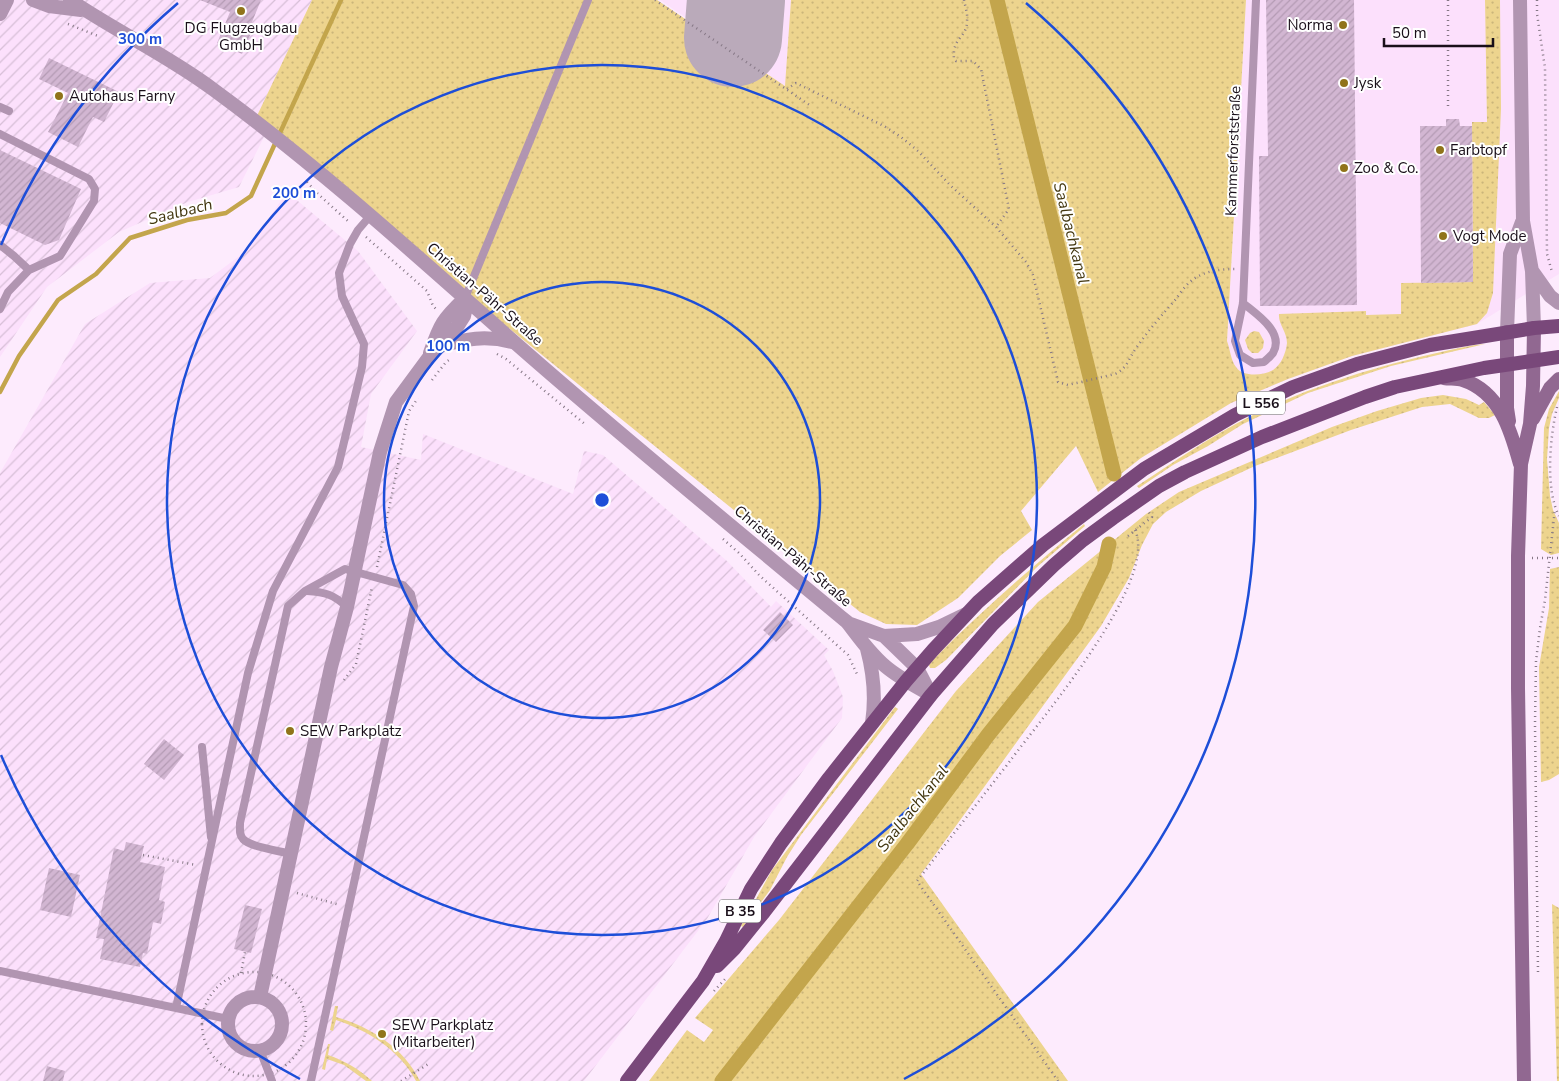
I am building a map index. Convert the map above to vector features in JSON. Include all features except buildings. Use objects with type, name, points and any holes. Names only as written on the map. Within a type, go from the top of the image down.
[{"type":"main road","name":"L 556","points":[[917,668],[968,613],[1043,545],[1144,469],[1235,416],[1293,387],[1357,364],[1430,345],[1534,328],[1559,326]]},
{"type":"main road","points":[[1524,1081],[1518,688],[1518,556],[1521,464],[1530,424],[1534,328]]},
{"type":"main road","points":[[1507,332],[1507,408],[1510,429]]},
{"type":"main road","name":"L 556","points":[[931,695],[993,624],[1054,565],[1083,540],[1159,486],[1262,437],[1395,387],[1506,364],[1559,358]]},
{"type":"main road","points":[[1438,378],[1462,380],[1480,388],[1504,415],[1521,464]]},
{"type":"main road","points":[[1530,424],[1550,388],[1559,379]]},
{"type":"main road","name":"B 35","points":[[628,1081],[702,981],[726,941],[751,889],[780,843],[872,723],[917,668]]},
{"type":"main road","name":"B 35","points":[[702,981],[734,949],[764,912],[931,695]]},
{"type":"street","points":[[0,14],[7,0]]},
{"type":"street","name":"Christian-Pähr-Straße","points":[[33,0],[50,6],[87,11]]},
{"type":"street","name":"Christian-Pähr-Straße","points":[[70,0],[212,88],[287,146],[515,343],[847,622],[867,648],[886,667],[931,695]]},
{"type":"street","points":[[1520,0],[1523,221],[1532,271],[1534,328]]},
{"type":"street","points":[[1507,332],[1510,254],[1523,221]]},
{"type":"street","points":[[1532,271],[1550,296],[1559,303]]},
{"type":"street","points":[[430,356],[438,329],[446,316],[465,298]]},
{"type":"street","points":[[260,997],[331,667],[355,571],[376,468],[396,402],[430,356],[457,327],[464,316],[465,298]]},
{"type":"street","points":[[440,346],[479,338],[496,338],[515,343]]},
{"type":"street","points":[[884,636],[917,634],[939,628],[968,613]]},
{"type":"street","name":"Christian-Pähr-Straße","points":[[847,622],[884,636],[917,668],[931,695]]},
{"type":"street","points":[[867,648],[875,685],[872,723]]},
{"type":"street","points":[[260,997],[275,1007],[280,1015],[282,1024],[276,1041],[269,1047],[251,1051],[236,1043],[230,1036],[228,1019],[236,1004],[243,999],[260,997]]},
{"type":"lane","points":[[465,298],[588,0]]},
{"type":"lane","name":"Kammerforststraße","points":[[1243,303],[1264,320],[1273,332],[1275,343],[1273,353],[1264,362],[1252,363],[1240,355],[1236,341],[1243,303],[1256,0]]},
{"type":"lane","points":[[0,107],[9,112]]},
{"type":"lane","points":[[0,134],[89,179],[95,189],[94,201],[60,256],[29,270],[8,292],[0,309]]},
{"type":"lane","points":[[176,1008],[248,673],[272,591],[338,466],[362,367],[364,344],[342,296],[339,274],[350,244],[358,230],[370,216]]},
{"type":"lane","points":[[0,245],[29,270]]},
{"type":"lane","points":[[291,854],[252,844],[244,840],[240,833],[240,823],[288,606],[305,591],[345,569],[404,585],[411,594],[414,606],[311,1081]]},
{"type":"lane","points":[[305,591],[323,592],[338,598],[347,607]]},
{"type":"lane","points":[[202,747],[212,846]]},
{"type":"lane","points":[[0,971],[228,1019]]},
{"type":"lane","points":[[260,1050],[271,1078]]},
{"type":"path","points":[[655,0],[811,106]]},
{"type":"path","points":[[964,0],[968,22],[963,34],[953,48],[954,59],[956,61],[973,61],[981,69],[1009,209],[996,226]]},
{"type":"path","points":[[1448,0],[1448,106]]},
{"type":"path","points":[[1537,0],[1544,68],[1547,254],[1553,275]]},
{"type":"path","points":[[786,89],[796,83],[884,126],[901,137],[918,151],[951,186],[996,226],[1026,262],[1033,275],[1058,382],[1068,385],[1115,374],[1127,366],[1133,352],[1190,281],[1219,269],[1244,268]]},
{"type":"path","points":[[305,180],[318,194],[427,291],[433,306],[446,316]]},
{"type":"path","points":[[494,352],[506,359],[588,426]]},
{"type":"path","points":[[428,384],[446,362],[453,358]]},
{"type":"path","points":[[342,689],[344,680],[356,664],[409,411],[422,392]]},
{"type":"path","points":[[1558,403],[1552,437],[1551,491],[1555,509],[1559,516]]},
{"type":"path","points":[[1141,516],[1155,506]]},
{"type":"path","points":[[1538,978],[1536,661],[1555,509]]},
{"type":"path","points":[[1128,536],[1152,517],[1148,511]]},
{"type":"path","points":[[1058,1081],[917,881],[1080,669],[1109,624],[1132,576],[1139,549],[1135,530]]},
{"type":"path","points":[[718,535],[739,553],[760,576],[848,655],[859,687],[875,685]]},
{"type":"path","points":[[1549,559],[1559,558]]},
{"type":"path","points":[[143,855],[207,867]]},
{"type":"path","points":[[295,893],[341,905]]},
{"type":"path","points":[[241,973],[245,952]]},
{"type":"path","points":[[241,973],[265,973],[281,979],[294,990],[303,1005],[307,1022],[305,1039],[297,1054],[271,1078],[240,1074],[225,1068],[214,1058],[206,1044],[202,1029],[203,1013],[208,1000],[216,988],[227,979],[241,973]]},
{"type":"path","points":[[401,1081],[430,1063]]},
{"type":"shaded area","points":[[0,0],[312,0],[255,120],[267,131],[239,187],[188,202],[119,232],[47,287],[0,357]]},
{"type":"shaded area","points":[[312,0],[657,0],[785,86],[791,0],[1246,0],[1227,341],[1236,367],[1243,373],[1253,374],[1269,372],[1281,362],[1287,339],[1279,314],[1366,311],[1366,315],[1401,314],[1401,283],[1473,282],[1472,122],[1487,122],[1485,0],[1500,0],[1501,109],[1493,293],[1487,313],[1477,324],[1352,356],[1288,379],[1231,403],[1141,458],[1098,492],[1076,446],[1021,511],[1032,530],[1000,556],[958,598],[917,625],[886,624],[860,612],[370,216],[255,120]]},
{"type":"shaded area","points":[[660,0],[791,0],[786,86],[785,86]]},
{"type":"shaded area","points":[[1246,0],[1559,0],[1559,274],[1477,324],[1352,356],[1288,379],[1231,403],[1227,341]]},
{"type":"shaded area","points":[[287,192],[358,251],[417,331],[371,394],[361,447],[421,460],[423,434],[573,494],[584,451],[603,455],[727,561],[771,607],[776,601],[829,650],[824,655],[833,671],[843,697],[842,718],[754,837],[707,919],[584,1081],[0,1081],[0,473],[85,324],[150,283],[210,278],[246,251]]},
{"type":"shaded area","points":[[1254,331],[1259,332],[1264,341],[1263,348],[1258,353],[1252,353],[1248,349],[1245,340]]},
{"type":"shaded area","points":[[1485,344],[1391,366],[1308,393],[1243,424],[1173,465],[1139,488],[1137,486],[1236,424],[1305,392],[1389,365]]},
{"type":"shaded area","points":[[1559,391],[1559,398],[1552,414],[1549,428],[1547,459],[1550,496],[1553,510],[1559,523],[1559,553],[1551,555],[1541,549],[1544,428],[1549,409]]},
{"type":"shaded area","points":[[1443,395],[1466,399],[1479,405],[1484,402],[1495,415],[1489,418],[1479,418],[1450,404],[1422,407],[1351,430],[1255,466],[1201,491],[1166,512],[1153,524],[1142,545],[1129,578],[1101,626],[921,874],[1068,1081],[649,1081],[687,1030],[704,1042],[713,1030],[695,1018],[779,920],[956,691],[1038,602],[1146,514],[1179,492],[1332,427],[1421,398]]},
{"type":"shaded area","points":[[1084,524],[1085,526],[1037,567],[946,660],[935,668],[930,668],[929,665],[935,658],[971,623]]},
{"type":"shaded area","points":[[1559,567],[1559,774],[1541,782],[1539,667],[1549,608],[1550,569]]},
{"type":"shaded area","points":[[895,707],[898,709],[801,835],[770,890],[743,927],[741,926],[772,870]]},
{"type":"shaded area","points":[[1552,904],[1559,908],[1559,1081],[1557,1081]]},
{"type":"shaded area","points":[[335,1006],[338,1006],[336,1017],[374,1033],[396,1049],[405,1058],[420,1081],[416,1081],[392,1051],[359,1029],[336,1020],[333,1031],[330,1030]]},
{"type":"shaded area","points":[[328,1044],[330,1044],[328,1055],[352,1066],[372,1081],[366,1081],[344,1065],[327,1059],[325,1070],[322,1069]]},
{"type":"waterway","name":"Saalbach","points":[[0,392],[19,356],[58,300],[96,274],[130,238],[187,220],[226,213],[251,196],[341,0]]},
{"type":"waterway","name":"Saalbachkanal","points":[[997,0],[1114,474]]},
{"type":"waterway","name":"Saalbachkanal","points":[[722,1081],[907,844],[988,735],[1075,626],[1104,567],[1109,544]]},
{"type":"runway","points":[[733,38],[736,0]]},
{"type":"place","name":"DG Flugzeugbau GmbH","points":[[241,11]]},
{"type":"place","name":"Norma","points":[[1343,25]]},
{"type":"place","name":"Jysk","points":[[1344,83]]},
{"type":"place","name":"Autohaus Farny","points":[[59,96]]},
{"type":"place","name":"Farbtopf","points":[[1440,150]]},
{"type":"place","name":"Zoo & Co.","points":[[1344,168]]},
{"type":"place","name":"Vogt Mode","points":[[1443,236]]},
{"type":"place","name":"SEW Parkplatz","points":[[290,731]]},
{"type":"place","name":"SEW Parkplatz (Mitarbeiter)","points":[[382,1034]]}]
